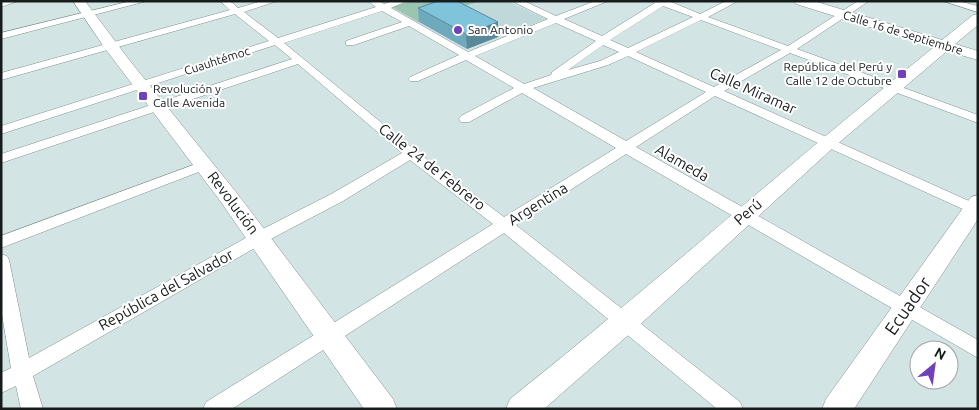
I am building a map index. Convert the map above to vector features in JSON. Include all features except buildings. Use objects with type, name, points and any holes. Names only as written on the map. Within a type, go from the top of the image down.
[{"type":"street","points":[[1,4],[14,1]]},
{"type":"street","points":[[1,36],[83,8],[143,1]]},
{"type":"street","name":"Calle 24 de Febrero","points":[[224,1],[300,60],[412,154],[505,225],[732,409]]},
{"type":"street","points":[[1,77],[273,1]]},
{"type":"street","name":"Cuauhtémoc","points":[[1,130],[275,41],[377,4],[403,1]]},
{"type":"street","name":"Calle Miramar","points":[[516,1],[715,92],[976,207]]},
{"type":"street","points":[[414,79],[514,35],[604,1]]},
{"type":"street","points":[[465,118],[522,88],[553,77],[581,71],[628,53],[734,1]]},
{"type":"street","name":"Calle 16 de Septiembre","points":[[800,1],[978,56]]},
{"type":"street","name":"Argentina","points":[[213,409],[715,92],[788,50],[866,1]]},
{"type":"street","points":[[947,1],[978,9]]},
{"type":"street","points":[[553,77],[602,41],[661,2],[978,120]]},
{"type":"street","name":"Alameda","points":[[377,4],[978,350]]},
{"type":"street","name":"Revolución","points":[[83,8],[110,46],[143,85],[259,238],[382,409]]},
{"type":"street","name":"Perú","points":[[521,409],[624,322],[828,142],[978,18]]},
{"type":"street","points":[[350,44],[410,23]]},
{"type":"street","points":[[1,159],[300,60]]},
{"type":"street","name":"República del Salvador","points":[[1,384],[412,154]]},
{"type":"street","points":[[1,242],[204,165]]},
{"type":"street","name":"Ecuador","points":[[838,409],[976,207]]},
{"type":"street","points":[[1,260],[22,371],[32,409]]},
{"type":"shaded area","points":[[481,1],[507,1],[546,19],[498,37],[450,12]]},
{"type":"green space","points":[[411,1],[481,1],[418,22],[392,7]]},
{"type":"place","name":"San Antonio","points":[[458,30]]},
{"type":"place","name":"República del Perú y Calle 12 de Octubre","points":[[902,74]]},
{"type":"place","name":"Revolución y Calle Avenida","points":[[143,96]]}]
